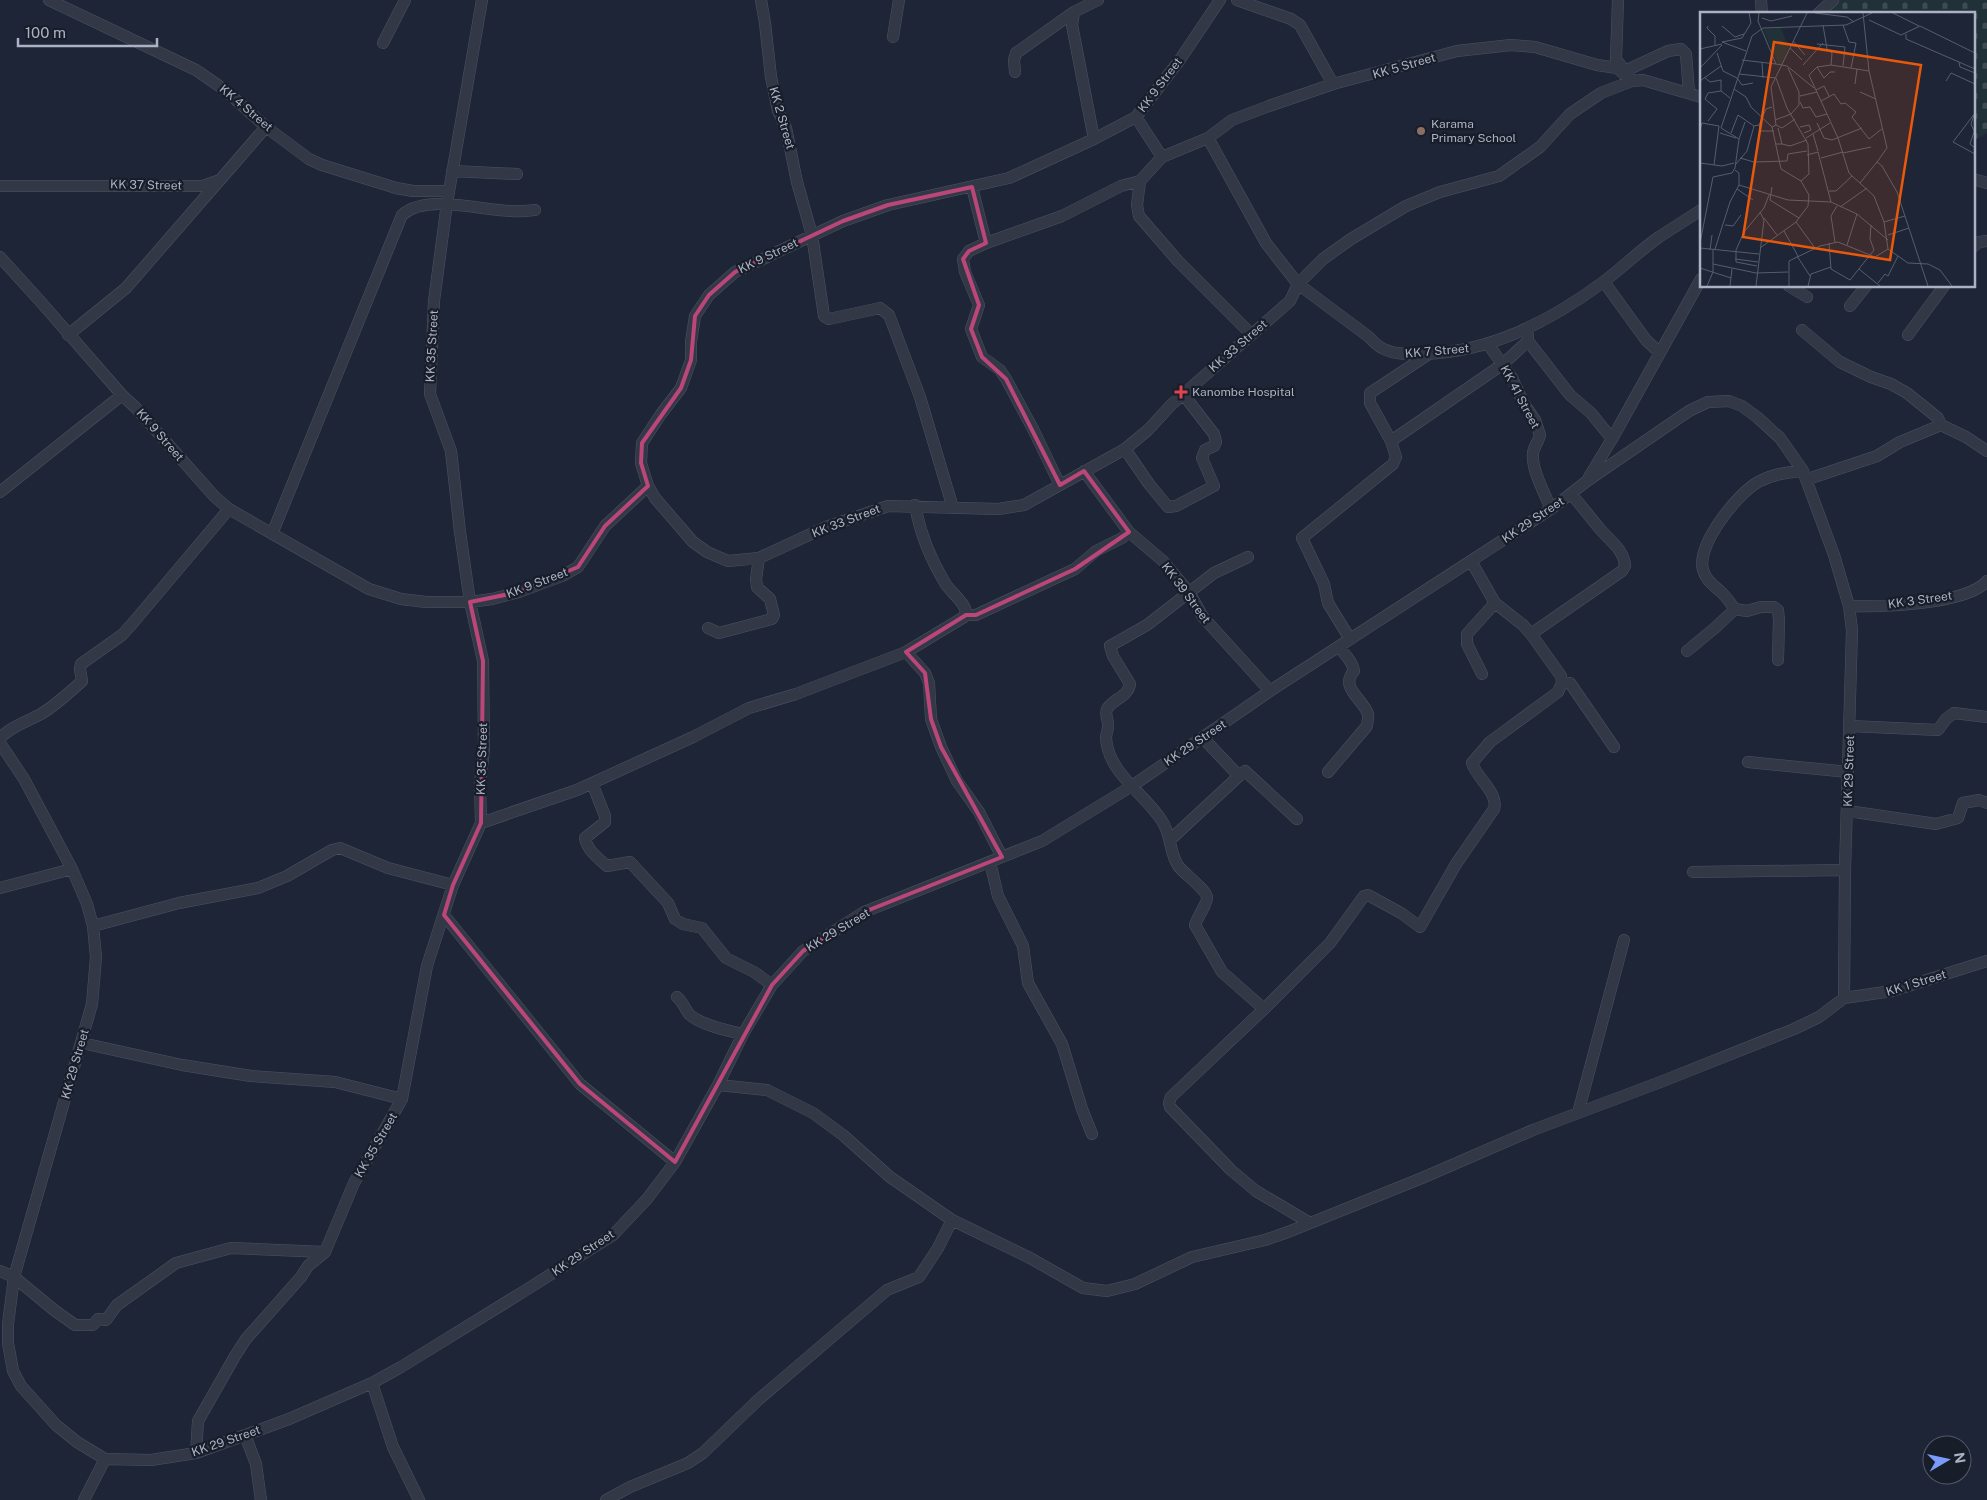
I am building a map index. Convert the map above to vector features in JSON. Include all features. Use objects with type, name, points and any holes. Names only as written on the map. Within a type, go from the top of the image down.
[{"type":"street","name":"KK 4 Street","points":[[49,0],[196,70],[225,90],[266,127],[309,159],[322,165],[396,188],[413,191],[449,191]]},
{"type":"street","points":[[383,44],[405,0]]},
{"type":"street","name":"KK 35 Street","points":[[196,1453],[198,1420],[203,1409],[246,1339],[301,1277],[308,1266],[325,1252],[354,1183],[402,1099],[427,966],[453,885],[481,822],[480,784],[484,750],[483,662],[470,602],[451,451],[430,394],[434,301],[452,171],[482,0]]},
{"type":"street","name":"KK 2 Street","points":[[761,0],[771,77],[778,111],[786,128],[797,182],[812,235],[824,316],[826,318],[880,308],[889,315],[920,397],[953,508]]},
{"type":"street","points":[[893,37],[898,0]]},
{"type":"street","points":[[1015,72],[1014,60],[1016,53],[1074,12],[1098,0]]},
{"type":"street","name":"KK 9 Street","points":[[0,257],[122,395],[136,408],[214,496],[229,509],[370,589],[402,599],[426,602],[470,602],[492,599],[519,592],[562,576],[578,567],[605,526],[648,486],[640,462],[642,443],[660,414],[681,388],[691,360],[691,342],[695,316],[709,295],[735,272],[843,220],[888,205],[1009,178],[1094,139],[1136,116],[1179,61],[1220,0]]},
{"type":"street","points":[[1237,0],[1290,19],[1300,25],[1333,84]]},
{"type":"street","points":[[1618,0],[1616,59],[1629,76]]},
{"type":"street","points":[[1820,12],[1833,0]]},
{"type":"street","points":[[1074,12],[1072,25],[1094,139]]},
{"type":"street","name":"KK 5 Street","points":[[1162,157],[1208,138],[1232,120],[1333,84],[1457,51],[1511,45],[1535,47],[1597,65],[1617,68],[1629,76],[1700,97]]},
{"type":"street","name":"KK 33 Street","points":[[648,486],[655,498],[693,542],[707,552],[728,561],[759,558],[826,527],[888,506],[916,505],[998,509],[1024,505],[1125,449],[1148,430],[1183,394],[1290,301],[1298,284],[1323,259],[1351,239],[1406,206],[1440,192],[1500,176],[1540,147],[1570,114],[1600,92],[1668,51],[1681,49],[1686,54],[1689,93]]},
{"type":"street","points":[[1060,485],[1006,379],[1000,370],[982,357],[971,329],[979,305],[965,272],[963,260],[969,251],[986,243],[1062,216],[1121,186],[1140,180],[1162,157],[1136,116]]},
{"type":"street","points":[[68,335],[126,288],[266,127]]},
{"type":"street","name":"KK 7 Street","points":[[1208,138],[1266,243],[1298,284],[1369,337],[1378,348],[1399,354],[1429,354],[1471,348],[1488,344],[1529,328],[1569,306],[1604,282],[1659,238],[1700,211]]},
{"type":"street","points":[[452,171],[517,174]]},
{"type":"street","points":[[1974,178],[1987,183]]},
{"type":"street","name":"KK 37 Street","points":[[0,186],[154,184],[196,186],[212,184],[220,180]]},
{"type":"street","points":[[1140,180],[1139,216],[1178,261],[1251,334]]},
{"type":"street","points":[[972,187],[986,243]]},
{"type":"street","points":[[272,534],[402,215],[412,208],[447,203],[512,211],[535,210]]},
{"type":"street","points":[[1974,246],[1979,242],[1987,241]]},
{"type":"street","points":[[1587,480],[1612,439],[1700,281]]},
{"type":"street","points":[[1604,282],[1646,340],[1660,353]]},
{"type":"street","points":[[1793,288],[1807,296]]},
{"type":"street","points":[[1850,306],[1864,288]]},
{"type":"street","points":[[1908,334],[1942,288]]},
{"type":"street","points":[[1529,328],[1528,341],[1570,395],[1591,413],[1612,439]]},
{"type":"street","points":[[1802,330],[1840,362],[1871,378],[1892,384],[1907,393],[1938,418],[1940,425]]},
{"type":"street","points":[[1391,441],[1503,364],[1528,341]]},
{"type":"street","name":"KK 41 Street","points":[[1488,344],[1512,378],[1524,404],[1535,420],[1540,434],[1534,449],[1533,462],[1551,509]]},
{"type":"street","points":[[1350,639],[1328,603],[1322,580],[1302,538],[1393,464],[1396,457],[1391,441],[1370,403],[1370,393],[1429,354]]},
{"type":"street","points":[[1125,449],[1149,484],[1168,507],[1185,502],[1214,486],[1202,458],[1205,450],[1214,446],[1216,442],[1214,434],[1183,394]]},
{"type":"street","points":[[0,492],[122,395]]},
{"type":"street","name":"KK 29 Street","points":[[0,743],[24,780],[72,869],[87,904],[93,926],[96,957],[92,1004],[14,1277],[8,1324],[8,1343],[13,1371],[21,1386],[56,1426],[77,1442],[105,1459],[151,1460],[196,1453],[289,1419],[372,1383],[401,1367],[613,1235],[647,1199],[674,1162],[718,1085],[743,1034],[772,985],[803,951],[864,912],[1042,840],[1132,786],[1350,639],[1551,509],[1587,480],[1689,411],[1712,401],[1729,401],[1742,406],[1757,417],[1780,438],[1806,475],[1834,555],[1849,606],[1852,630],[1845,870],[1844,998]]},
{"type":"street","points":[[1778,660],[1778,610],[1774,607],[1761,607],[1747,611],[1735,608],[1708,581],[1702,568],[1702,559],[1712,534],[1724,516],[1751,486],[1775,474],[1806,475],[1877,456],[1900,442],[1940,425],[1966,437],[1987,451]]},
{"type":"street","name":"KK 39 Street","points":[[1084,471],[1129,532],[1163,561],[1189,592],[1203,617],[1270,692]]},
{"type":"street","points":[[1531,634],[1622,571],[1625,566],[1624,560],[1612,541],[1571,494]]},
{"type":"street","points":[[916,505],[920,530],[926,545],[946,585],[965,606],[966,615]]},
{"type":"street","points":[[0,738],[14,727],[57,703],[82,681],[81,664],[122,635],[229,509]]},
{"type":"street","points":[[481,822],[592,784],[749,708],[796,694],[906,652],[966,615],[976,615],[1075,569],[1096,551],[1122,538],[1129,532]]},
{"type":"street","points":[[1248,557],[1214,573],[1147,625],[1110,646],[1113,656],[1130,684],[1129,690],[1108,707],[1106,711],[1108,730],[1106,735],[1109,754],[1132,786],[1164,823],[1170,839],[1172,854],[1178,865],[1205,892],[1206,902],[1194,925],[1198,932],[1222,972],[1264,1009]]},
{"type":"street","points":[[708,628],[719,634],[772,619],[774,615],[770,599],[757,587],[756,579],[759,558]]},
{"type":"street","points":[[1310,1223],[1256,1191],[1231,1170],[1170,1107],[1169,1103],[1171,1097],[1330,943],[1364,896],[1368,895],[1402,913],[1420,927],[1456,864],[1494,809],[1495,803],[1492,794],[1479,778],[1472,764],[1490,742],[1558,692],[1562,683],[1561,676],[1531,634],[1523,625],[1494,603],[1471,562]]},
{"type":"street","name":"KK 3 Street","points":[[1849,606],[1873,607],[1938,600],[1968,592],[1984,585],[1987,581]]},
{"type":"street","points":[[1482,674],[1467,644],[1467,634],[1494,603]]},
{"type":"street","points":[[1687,651],[1735,608]]},
{"type":"street","points":[[1328,772],[1367,726],[1368,718],[1368,713],[1352,692],[1349,684],[1350,675],[1354,671],[1353,667],[1338,647]]},
{"type":"street","points":[[906,652],[926,673],[929,683],[931,719],[940,747],[957,781],[979,812],[1002,857]]},
{"type":"street","points":[[1562,683],[1570,683],[1614,747]]},
{"type":"street","points":[[1850,726],[1938,730],[1946,719],[1954,713],[1987,717]]},
{"type":"street","points":[[1203,738],[1239,776]]},
{"type":"street","points":[[1748,762],[1848,772]]},
{"type":"street","points":[[1170,839],[1245,771],[1298,818]]},
{"type":"street","points":[[592,784],[605,816],[605,822],[585,838],[586,844],[596,856],[608,866],[630,862],[668,903],[675,919],[683,924],[702,928],[726,958],[754,972],[772,985]]},
{"type":"street","points":[[1848,811],[1936,824],[1958,818],[1964,803],[1979,800],[1987,803]]},
{"type":"street","points":[[93,926],[179,903],[258,888],[287,876],[332,850],[340,848],[388,868],[453,885]]},
{"type":"street","points":[[990,862],[998,896],[1023,946],[1028,983],[1062,1044],[1082,1109],[1092,1134]]},
{"type":"street","points":[[0,888],[72,869]]},
{"type":"street","points":[[1693,872],[1845,870]]},
{"type":"street","points":[[444,915],[580,1084],[674,1162]]},
{"type":"street","points":[[1578,1113],[1624,940]]},
{"type":"street","name":"KK 1 Street","points":[[1844,998],[1892,991],[1987,961]]},
{"type":"street","points":[[677,997],[690,1014],[696,1018],[727,1031],[743,1034]]},
{"type":"street","points":[[718,1085],[767,1090],[813,1113],[842,1135],[890,1177],[952,1220],[1030,1258],[1083,1288],[1107,1291],[1135,1284],[1192,1257],[1265,1240],[1310,1223],[1422,1178],[1533,1130],[1794,1029],[1818,1017],[1844,998]]},
{"type":"street","points":[[82,1043],[182,1065],[250,1076],[335,1082],[402,1099]]},
{"type":"street","points":[[606,1500],[630,1487],[688,1463],[703,1453],[758,1400],[887,1290],[919,1277],[938,1248],[952,1220]]},
{"type":"street","points":[[0,1271],[14,1277],[54,1310],[75,1324],[83,1326],[93,1325],[98,1319],[106,1320],[117,1305],[176,1263],[231,1248],[325,1252]]},
{"type":"street","points":[[372,1383],[393,1447],[419,1500]]},
{"type":"street","points":[[245,1435],[256,1464],[261,1500]]},
{"type":"street","points":[[84,1500],[105,1459]]},
{"type":"highlighted area","points":[[972,187],[986,243],[969,251],[963,259],[979,305],[971,329],[982,357],[1006,379],[1060,485],[1084,471],[1129,532],[1075,569],[976,615],[966,615],[906,652],[925,673],[931,719],[941,747],[1002,857],[864,912],[803,951],[772,985],[675,1162],[580,1084],[444,915],[453,885],[481,823],[483,661],[470,602],[519,592],[578,567],[605,526],[648,486],[641,463],[642,443],[681,388],[691,360],[695,316],[709,295],[735,272],[843,221],[888,205]]},
{"type":"green space","points":[[1839,0],[1987,0],[1987,133],[1974,140],[1974,12],[1826,12]]},
{"type":"place","name":"Karama Primary School","points":[[1421,131]]},
{"type":"place","name":"Kanombe Hospital","points":[[1181,392]]}]
